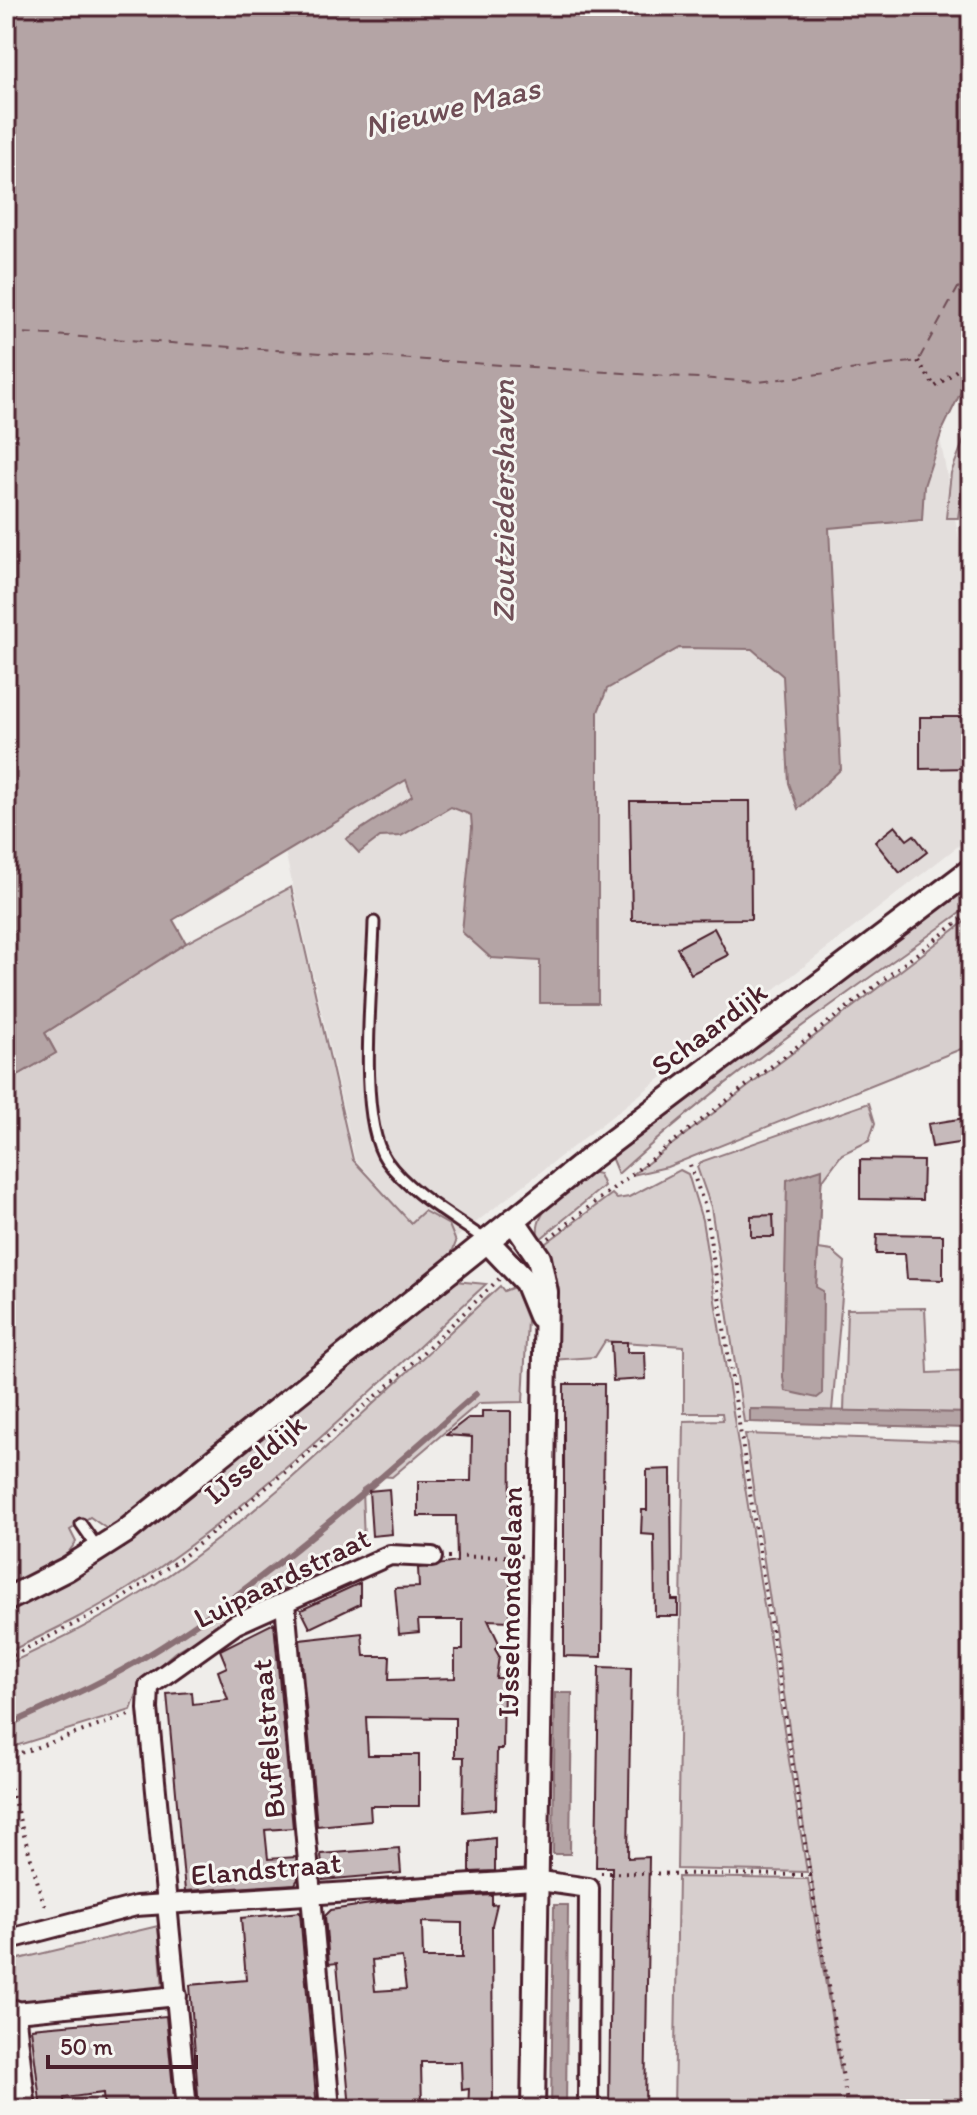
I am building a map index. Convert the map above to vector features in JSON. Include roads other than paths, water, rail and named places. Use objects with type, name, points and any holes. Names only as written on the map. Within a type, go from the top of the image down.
[{"type":"street","name":"Schaardijk","points":[[487,1241],[971,870]]},
{"type":"street","name":"IJsselmondselaan","points":[[513,1220],[535,1250],[545,1283],[533,2109]]},
{"type":"street","name":"IJsselmondselaan","points":[[487,1241],[514,1267],[534,1297],[543,1325]]},
{"type":"street","name":"IJsseldijk","points":[[6,1600],[99,1550],[183,1488],[487,1241]]},
{"type":"street","name":"Luipaardstraat","points":[[187,2109],[148,1709],[149,1686],[156,1678],[236,1624],[390,1555],[432,1557]]},
{"type":"street","name":"Buffelstraat","points":[[285,1603],[330,2109]]},
{"type":"street","name":"Elandstraat","points":[[6,1940],[136,1906],[310,1892],[534,1880]]},
{"type":"street","points":[[534,1880],[589,1888],[588,2109]]},
{"type":"street","points":[[26,2109],[10,2012],[177,1996]]},
{"type":"lane","points":[[374,922],[368,1101],[374,1135],[385,1159],[402,1178],[487,1241]]},
{"type":"lane","points":[[81,1524],[99,1550]]},
{"type":"water","points":[[6,6],[971,6],[971,371],[942,431],[924,486],[922,520],[829,528],[841,769],[798,809],[789,783],[783,676],[752,649],[679,648],[607,689],[598,712],[598,1003],[540,1003],[540,961],[491,958],[462,932],[471,815],[451,807],[401,836],[380,837],[359,853],[346,839],[412,796],[406,780],[173,920],[186,943],[45,1033],[56,1053],[6,1082]]},
{"type":"water","points":[[822,1169],[816,1287],[823,1291],[822,1394],[817,1398],[785,1391],[783,1377],[787,1180]]},
{"type":"water","points":[[750,1409],[971,1413],[971,1431],[966,1428],[750,1422]]},
{"type":"water","points":[[555,1693],[572,1693],[570,1854],[553,1854]]},
{"type":"water","points":[[554,1905],[568,1905],[566,2109],[551,2109]]},
{"type":"waterway","points":[[6,1726],[113,1675],[192,1627],[317,1532],[476,1394]]},
{"type":"water label","name":"Nieuwe Maas","points":[[452,107]]},
{"type":"water label","name":"Zoutziedershaven","points":[[503,501]]}]
